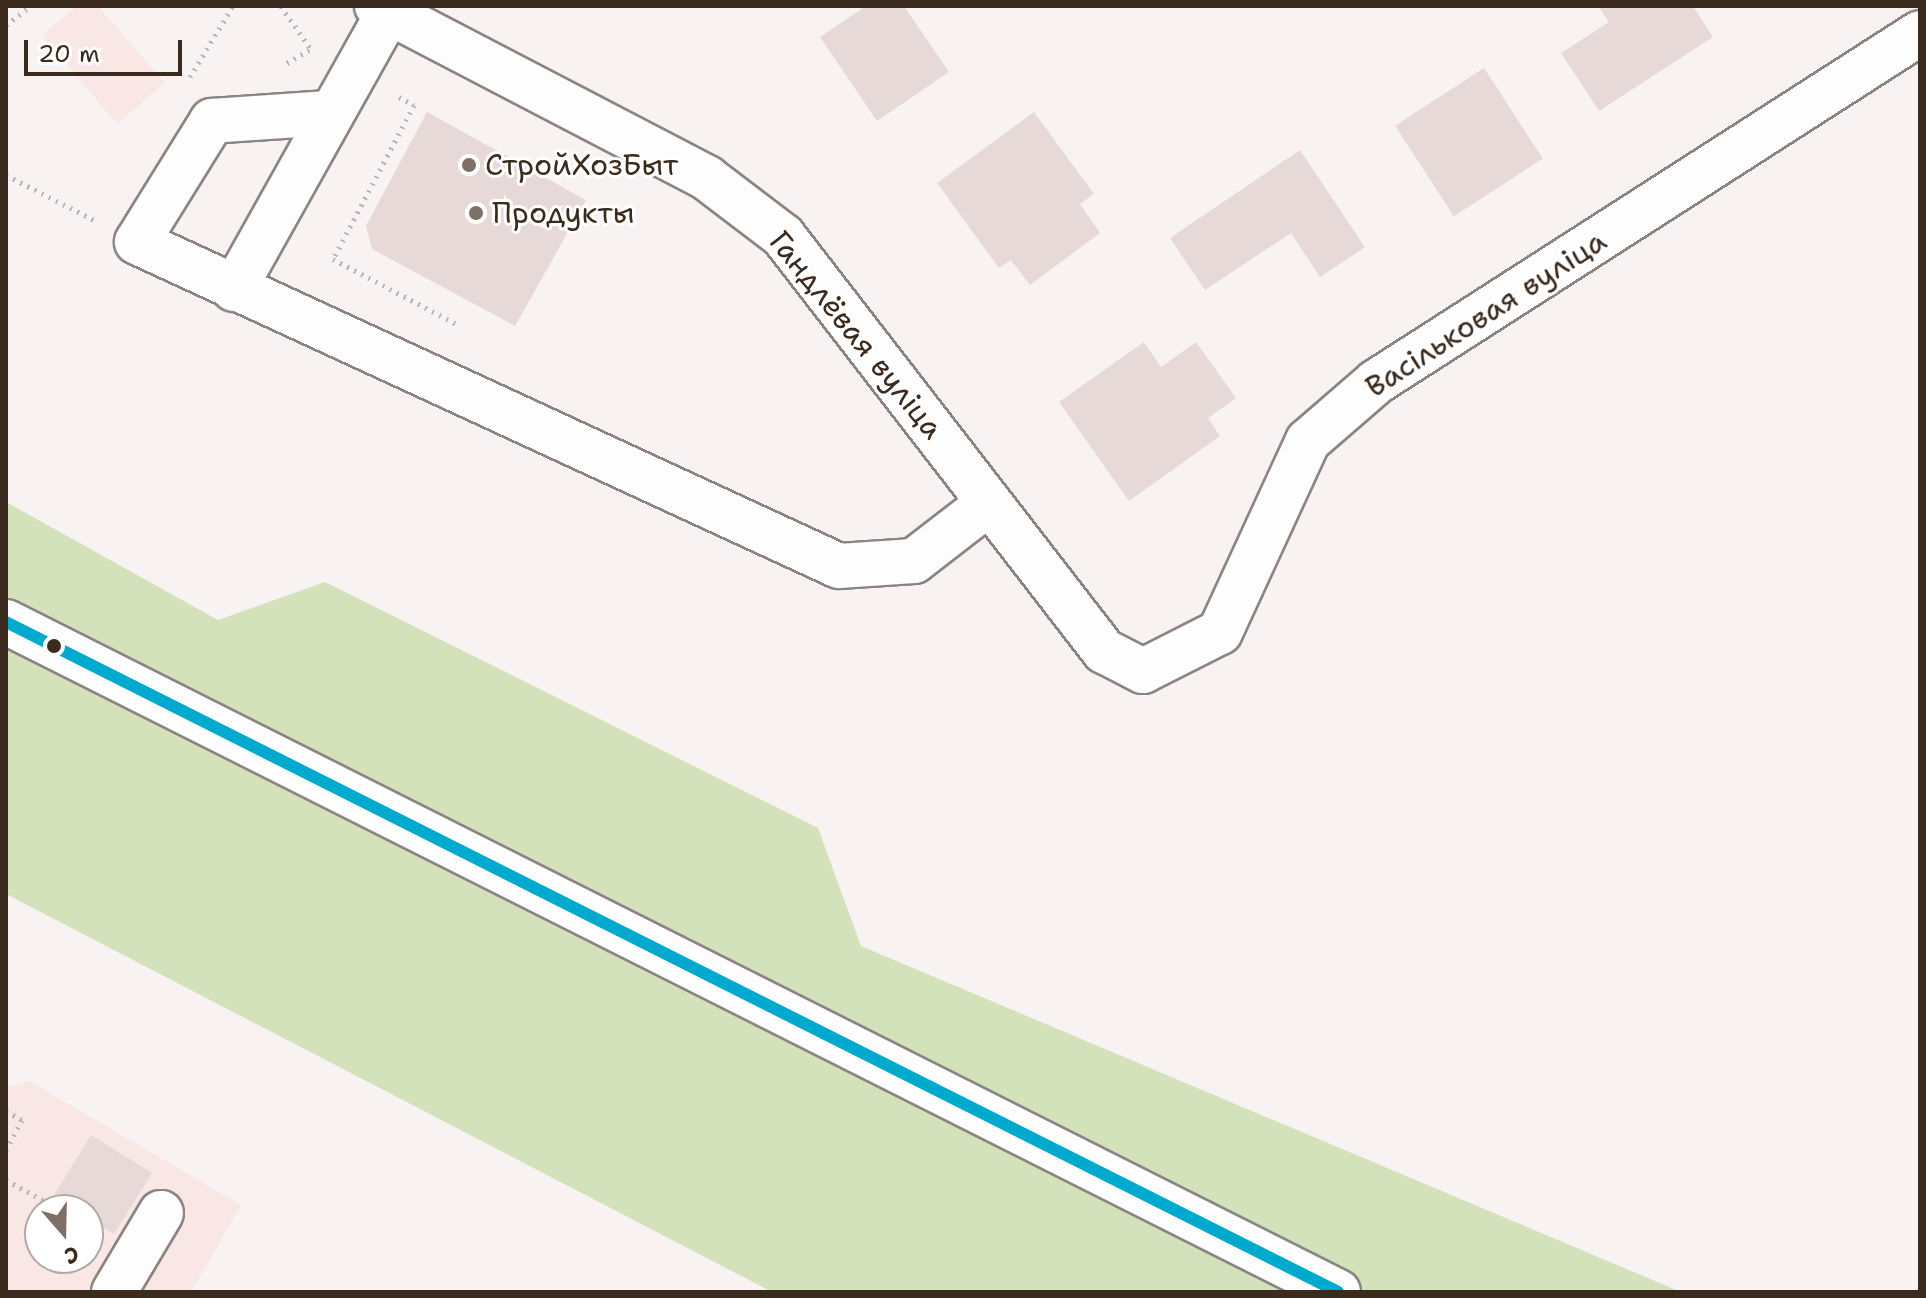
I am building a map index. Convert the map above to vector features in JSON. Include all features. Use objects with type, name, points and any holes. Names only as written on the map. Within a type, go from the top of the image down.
[{"type":"street","points":[[234,289],[382,10]]},
{"type":"street","name":"Гандлёвая вуліца","points":[[382,10],[707,178],[783,236],[1104,651],[1143,671]]},
{"type":"street","name":"Васільковая вуліца","points":[[1143,671],[1220,632],[1308,441],[1376,382],[1920,33]]},
{"type":"street","points":[[328,113],[212,121],[137,242],[839,566],[914,561],[989,503]]},
{"type":"street","points":[[6,622],[1338,1292]]},
{"type":"street","points":[[114,1292],[161,1213]]},
{"type":"path","points":[[6,25],[30,6]]},
{"type":"path","points":[[281,6],[310,49],[414,105],[333,259],[458,325]]},
{"type":"path","points":[[6,175],[137,242]]},
{"type":"path","points":[[6,1111],[22,1120],[6,1150]]},
{"type":"path","points":[[6,1180],[32,1194]]},
{"type":"shaded area","points":[[77,6],[98,6],[165,83],[117,124],[42,35]]},
{"type":"shaded area","points":[[29,1081],[241,1205],[191,1292],[6,1292],[6,1088]]},
{"type":"green space","points":[[6,502],[218,620],[325,582],[818,828],[861,946],[1681,1292],[772,1292],[6,894]]},
{"type":"building","points":[[866,6],[904,6],[949,72],[877,121],[820,37]]},
{"type":"building","points":[[1598,6],[1693,6],[1713,37],[1599,111],[1561,53],[1609,22]]},
{"type":"building","points":[[1484,68],[1543,159],[1454,216],[1395,126]]},
{"type":"building","name":"Продукты","points":[[427,112],[586,200],[515,326],[372,249],[366,226]]},
{"type":"building","points":[[1034,112],[1094,194],[1080,204],[1100,233],[1030,285],[1011,260],[999,268],[937,183]]},
{"type":"building","points":[[1300,150],[1365,247],[1320,277],[1291,233],[1205,290],[1170,238]]},
{"type":"building","points":[[1144,342],[1161,367],[1196,342],[1236,398],[1208,418],[1220,436],[1129,501],[1059,402]]},
{"type":"building","points":[[91,1135],[152,1173],[114,1234],[104,1228],[104,1194],[55,1194]]},
{"type":"transit line","points":[[6,622],[1338,1292]]},
{"type":"place","name":"СтройХозБыт","points":[[469,165]]},
{"type":"place","name":"Продукты","points":[[476,213]]}]
